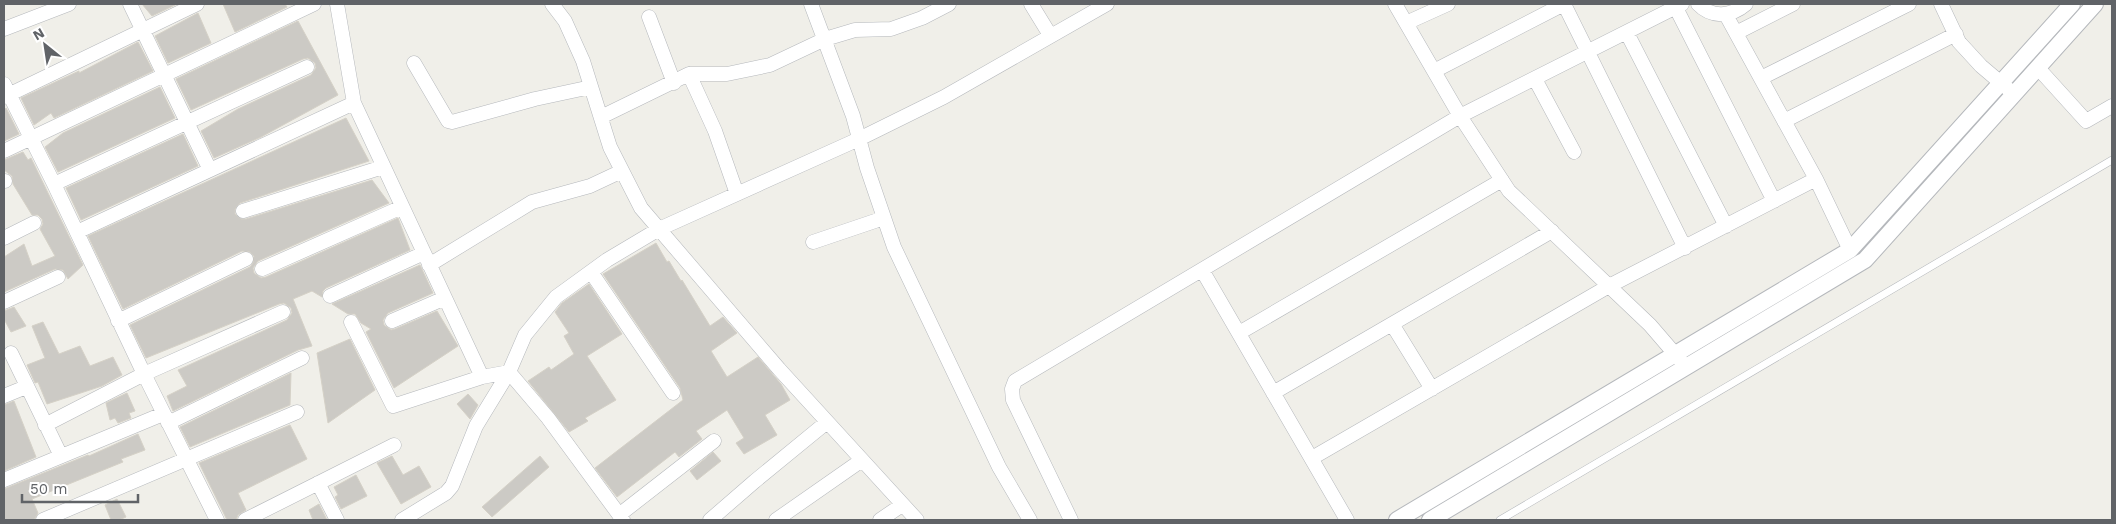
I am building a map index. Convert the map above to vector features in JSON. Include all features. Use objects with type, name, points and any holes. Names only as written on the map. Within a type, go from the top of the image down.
[{"type":"street","points":[[4,29],[69,4]]},
{"type":"street","points":[[130,4],[210,170]]},
{"type":"street","points":[[197,4],[5,92],[54,184],[118,321],[216,520]]},
{"type":"street","points":[[4,151],[314,4]]},
{"type":"street","points":[[337,4],[354,103],[482,377]]},
{"type":"street","points":[[552,4],[565,21],[583,61],[610,147],[641,208],[779,370],[917,520]]},
{"type":"street","points":[[811,4],[825,39],[894,248],[999,467],[1030,520]]},
{"type":"street","points":[[601,117],[674,83],[689,74],[727,74],[770,66],[825,39],[856,30],[891,30],[922,18],[949,4]]},
{"type":"street","points":[[1031,4],[1050,35]]},
{"type":"street","points":[[411,518],[446,493],[452,486],[476,426],[509,372],[524,335],[556,297],[591,272],[659,230],[859,139],[944,97],[1107,4]]},
{"type":"street","points":[[1395,4],[1460,116],[1509,191],[1650,325],[1686,368]]},
{"type":"street","points":[[1406,23],[1448,4]]},
{"type":"street","points":[[1434,71],[1564,4],[1685,248]]},
{"type":"street","points":[[1698,4],[1714,14],[1726,15],[1746,4]]},
{"type":"street","points":[[1736,33],[1794,4]]},
{"type":"street","points":[[1761,78],[1909,4]]},
{"type":"street","points":[[1940,4],[1959,42],[1981,66],[2014,94]]},
{"type":"street","points":[[1397,520],[1674,353],[1850,250],[2072,4]]},
{"type":"street","points":[[1430,520],[1865,260],[2095,4]]},
{"type":"street","points":[[1071,520],[1014,400],[1012,389],[1015,381],[1460,116],[1679,5],[1774,201]]},
{"type":"street","points":[[1726,15],[1816,180],[1850,250]]},
{"type":"street","points":[[649,17],[674,83]]},
{"type":"street","points":[[1627,32],[1726,226]]},
{"type":"street","points":[[1784,121],[1956,34]]},
{"type":"street","points":[[414,63],[448,120],[452,122],[535,99],[591,87]]},
{"type":"street","points":[[54,184],[306,67]]},
{"type":"street","points":[[2038,68],[2086,121],[2112,106]]},
{"type":"street","points":[[689,74],[715,131],[737,194]]},
{"type":"street","points":[[1535,79],[1574,152]]},
{"type":"street","points":[[77,232],[354,103]]},
{"type":"street","points":[[243,211],[384,167]]},
{"type":"street","points":[[330,296],[426,259],[532,202],[590,186],[622,171]]},
{"type":"street","points":[[1239,333],[1502,180]]},
{"type":"street","points":[[1312,458],[1609,286],[1816,180]]},
{"type":"street","points":[[262,269],[402,207]]},
{"type":"street","points":[[814,242],[884,218]]},
{"type":"street","points":[[4,238],[34,223]]},
{"type":"street","points":[[1274,393],[1552,231]]},
{"type":"street","points":[[118,321],[246,259]]},
{"type":"street","points":[[1202,270],[1348,520]]},
{"type":"street","points":[[591,272],[673,393]]},
{"type":"street","points":[[4,302],[58,277]]},
{"type":"street","points":[[392,321],[445,298]]},
{"type":"street","points":[[45,425],[144,374],[283,312]]},
{"type":"street","points":[[351,322],[393,406],[482,377],[509,372]]},
{"type":"street","points":[[1392,324],[1432,389]]},
{"type":"street","points":[[11,353],[60,456]]},
{"type":"street","points":[[4,480],[60,456],[166,418],[302,358]]},
{"type":"street","points":[[509,372],[548,418],[621,518],[714,441]]},
{"type":"street","points":[[4,396],[26,387]]},
{"type":"street","points":[[43,520],[186,461],[297,412]]},
{"type":"street","points":[[710,520],[828,422]]},
{"type":"street","points":[[245,520],[394,445]]},
{"type":"street","points":[[776,520],[862,460]]},
{"type":"street","points":[[318,483],[337,520]]},
{"type":"street","points":[[880,520],[902,505]]},
{"type":"lane","points":[[1500,520],[2112,160]]},
{"type":"building","points":[[142,4],[177,4],[152,16]]},
{"type":"building","points":[[223,4],[285,4],[287,7],[235,32]]},
{"type":"building","points":[[198,13],[211,43],[168,63],[155,36]]},
{"type":"building","points":[[298,21],[338,95],[261,137],[214,158],[201,131],[238,109],[311,75],[316,68],[315,63],[308,58],[303,59],[191,110],[176,79]]},
{"type":"building","points":[[138,42],[153,71],[54,118],[51,113],[34,125],[21,98],[79,71],[79,73]]},
{"type":"building","points":[[160,87],[175,118],[58,172],[45,147],[63,133]]},
{"type":"building","points":[[6,108],[19,134],[4,141],[4,110]]},
{"type":"building","points":[[346,118],[369,161],[240,203],[235,209],[235,214],[241,219],[246,219],[372,180],[389,203],[258,261],[253,268],[254,273],[261,278],[266,277],[398,218],[410,250],[326,288],[323,291],[322,297],[312,291],[293,299],[312,346],[298,350],[173,411],[167,396],[187,386],[178,370],[287,320],[292,313],[291,308],[284,303],[279,304],[146,358],[130,325],[250,267],[254,256],[250,252],[242,251],[123,309],[88,236]]},
{"type":"building","points":[[183,134],[198,166],[81,220],[66,188]]},
{"type":"building","points":[[23,152],[28,160],[31,158],[83,265],[68,279],[63,270],[55,269],[4,292],[4,257],[24,244],[32,266],[55,256],[40,229],[43,224],[42,219],[38,215],[32,215],[13,184],[12,176],[4,170],[4,160]]},
{"type":"building","points":[[656,243],[667,262],[669,261],[682,280],[710,326],[723,317],[737,333],[711,351],[727,377],[758,357],[781,384],[790,400],[765,415],[777,435],[744,454],[736,443],[744,438],[727,410],[696,431],[702,439],[679,457],[675,452],[617,497],[595,468],[683,400],[680,388],[603,274]]},
{"type":"building","points":[[420,265],[433,293],[388,313],[383,320],[384,325],[391,330],[395,329],[437,311],[458,346],[394,388],[366,332],[371,329],[361,323],[355,314],[348,314],[332,304]]},
{"type":"building","points":[[589,284],[622,334],[587,356],[616,400],[585,418],[588,421],[569,432],[528,381],[549,367],[551,370],[574,354],[564,336],[569,333],[555,312],[562,303]]},
{"type":"building","points":[[14,307],[26,326],[11,332],[4,319],[4,311]]},
{"type":"building","points":[[43,322],[59,354],[80,346],[90,366],[113,357],[122,375],[102,386],[47,404],[38,382],[35,383],[27,365],[45,358],[32,326]]},
{"type":"building","points":[[350,339],[375,390],[328,423],[317,353]]},
{"type":"building","points":[[291,373],[290,405],[190,447],[180,427]]},
{"type":"building","points":[[127,393],[135,411],[129,413],[131,418],[118,423],[115,418],[110,420],[106,403]]},
{"type":"building","points":[[468,394],[478,405],[470,419],[457,404]]},
{"type":"building","points":[[14,401],[36,457],[4,471],[4,405]]},
{"type":"building","points":[[290,425],[307,459],[238,493],[246,510],[238,515],[236,520],[227,520],[199,463]]},
{"type":"building","points":[[138,434],[145,450],[121,459],[123,462],[32,499],[38,513],[34,520],[4,520],[4,489],[89,456]]},
{"type":"building","points":[[713,452],[721,461],[697,480],[690,471]]},
{"type":"building","points":[[392,456],[403,475],[419,466],[431,487],[401,504],[377,463]]},
{"type":"building","points":[[540,456],[549,467],[492,517],[482,507]]},
{"type":"building","points":[[356,475],[367,496],[341,509],[335,497],[338,495],[334,487]]},
{"type":"building","points":[[117,499],[126,517],[119,520],[111,520],[105,505]]},
{"type":"building","points":[[319,504],[327,520],[313,520],[309,510]]}]
